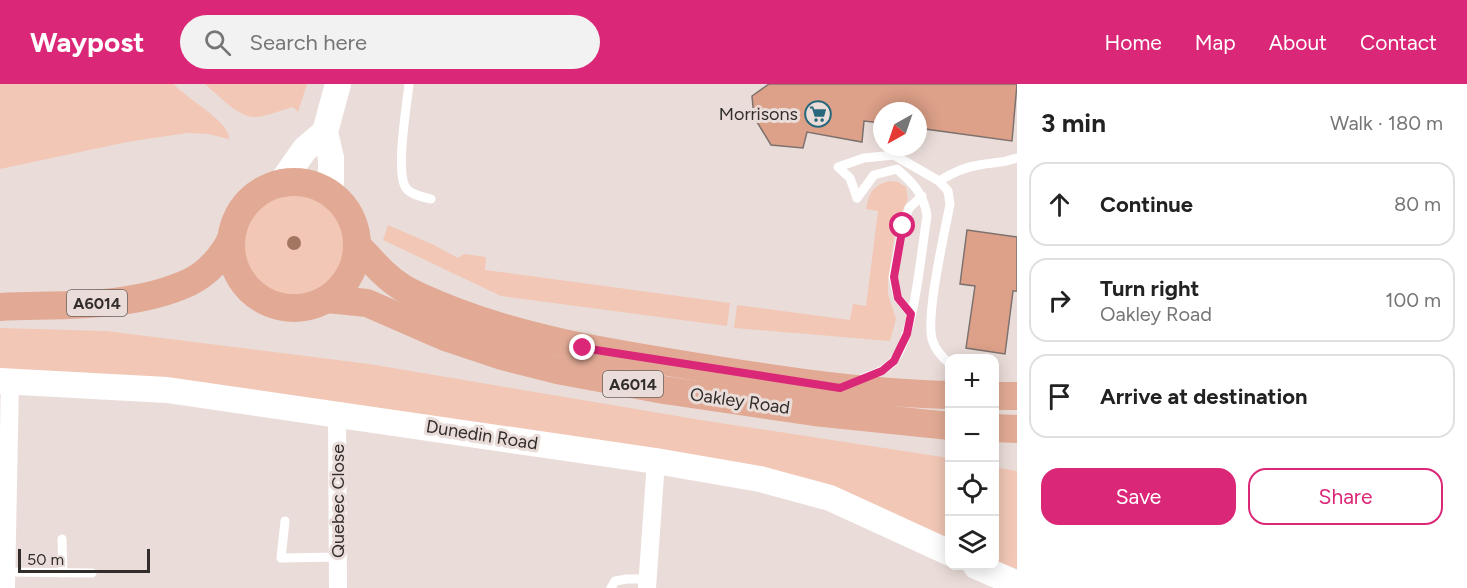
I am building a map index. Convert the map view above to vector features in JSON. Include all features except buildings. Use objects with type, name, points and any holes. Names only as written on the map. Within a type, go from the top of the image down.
[{"type":"main road","points":[[299,182],[315,185],[331,193],[345,207],[354,225],[357,245],[354,266],[343,285],[327,299],[309,306],[291,308],[273,304],[256,295],[192,281],[210,268],[224,253],[236,220],[247,203],[262,190],[282,183],[299,182]]},
{"type":"main road","points":[[231,239],[233,260],[242,279],[256,295]]},
{"type":"main road","name":"Oakley Road","points":[[357,245],[383,274],[403,288],[431,302],[494,326],[583,348],[840,388],[945,395]]},
{"type":"main road","name":"A6014","points":[[0,307],[102,303],[151,295],[192,281]]},
{"type":"main road","name":"Oakley Road","points":[[327,299],[367,303],[445,337],[502,356],[557,370],[664,390],[814,412],[945,425]]},
{"type":"main road","points":[[999,428],[1017,429]]},
{"type":"street","points":[[331,193],[331,158],[325,132],[338,84]]},
{"type":"street","points":[[282,183],[305,149],[325,132]]},
{"type":"street","points":[[5,380],[3,542],[6,580]]},
{"type":"street","name":"Dunedin Road","points":[[5,380],[167,390],[656,461],[760,479],[830,498],[945,551]]},
{"type":"street","name":"Quebec Close","points":[[337,414],[338,588]]},
{"type":"street","points":[[647,584],[656,461]]},
{"type":"street","points":[[985,570],[1017,584]]},
{"type":"lane","points":[[409,84],[400,172],[406,188],[416,195],[431,199]]},
{"type":"lane","points":[[840,388],[882,371],[894,361],[907,334],[927,216],[922,196],[916,185],[897,169],[874,175],[857,198],[850,178],[838,167],[864,158],[894,155],[939,181],[948,190],[950,204],[932,308],[932,340],[945,359]]},
{"type":"lane","points":[[939,181],[957,171],[980,165],[1001,164],[1017,158]]},
{"type":"lane","points":[[911,314],[898,298],[894,277],[903,226],[909,207],[922,196]]},
{"type":"lane","points":[[285,521],[281,558],[338,557]]},
{"type":"lane","points":[[62,539],[63,573]]},
{"type":"lane","points":[[6,580],[63,573],[92,573]]},
{"type":"lane","points":[[611,588],[615,581],[627,579],[647,584]]},
{"type":"shaded area","points":[[0,84],[174,84],[223,125],[229,139],[208,134],[187,133],[127,142],[0,169]]},
{"type":"shaded area","points":[[205,84],[307,84],[298,112],[293,107],[250,117],[236,110]]},
{"type":"shaded area","points":[[889,181],[898,182],[906,187],[908,199],[896,225],[888,282],[888,294],[896,319],[890,341],[734,328],[737,305],[850,320],[853,304],[866,306],[878,211],[866,209],[872,191]]},
{"type":"shaded area","points":[[293,191],[313,195],[330,206],[341,223],[345,243],[341,263],[330,280],[313,291],[293,295],[273,291],[256,280],[245,263],[241,243],[245,223],[256,206],[273,195]]},
{"type":"shaded area","points":[[388,225],[458,258],[464,254],[486,257],[485,270],[730,303],[727,326],[501,296],[383,240]]},
{"type":"shaded area","points":[[0,328],[106,331],[369,364],[701,420],[945,457],[945,540],[827,488],[0,369]]},
{"type":"shaded area","points":[[999,468],[1017,471],[1017,569],[999,562]]},
{"type":"place","name":"Morrisons","points":[[818,114]]},
{"type":"route","points":[[583,348],[840,388],[882,371],[894,361],[907,334],[911,314],[898,298],[894,277],[903,226]]}]
